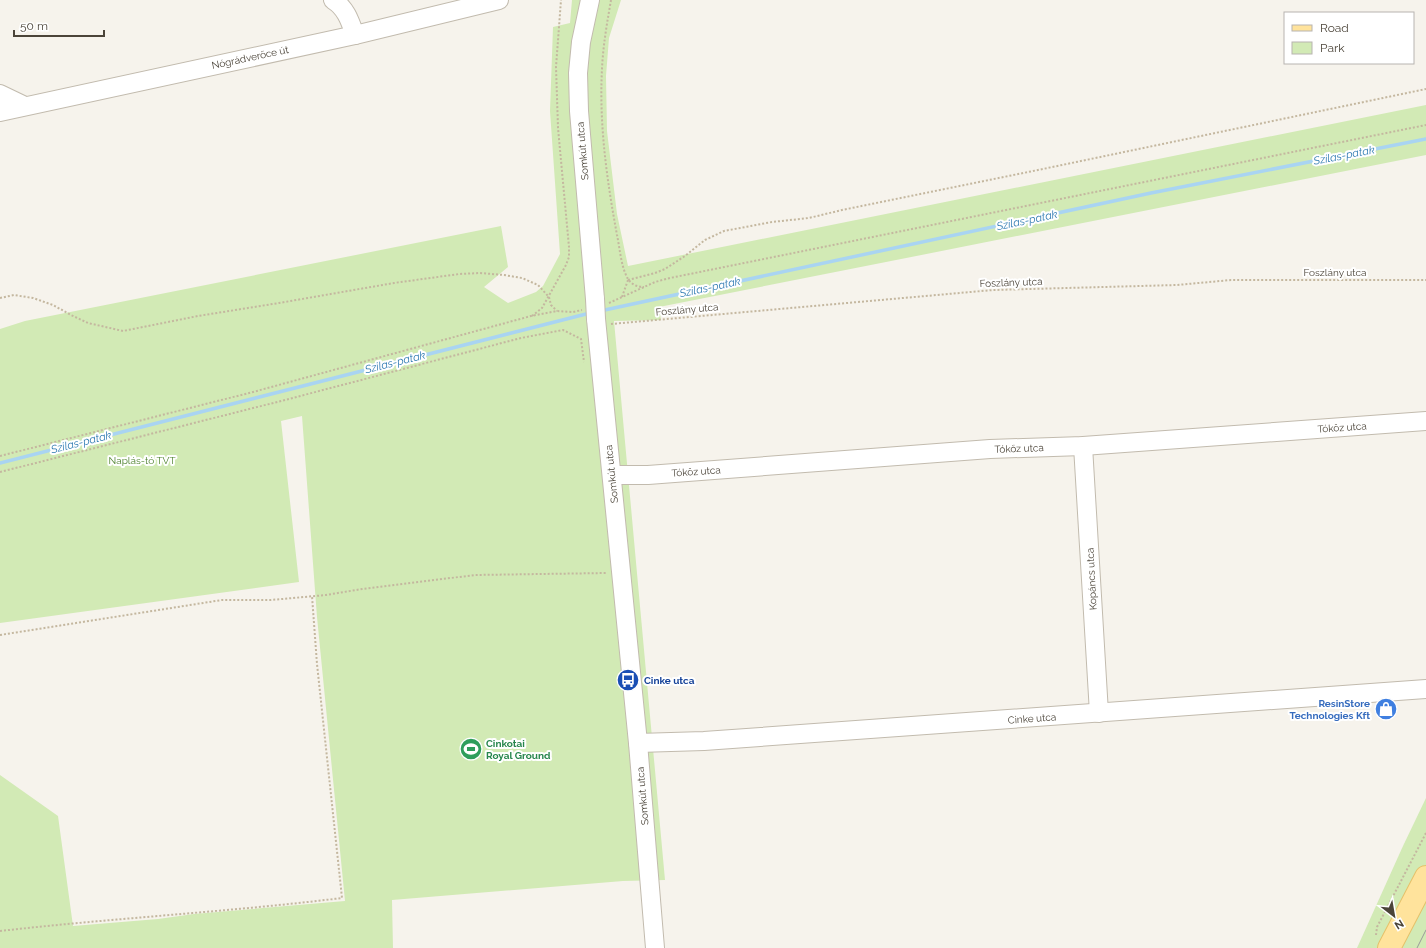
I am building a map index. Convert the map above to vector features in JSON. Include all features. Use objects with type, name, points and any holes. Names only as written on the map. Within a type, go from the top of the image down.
[{"type":"main road","points":[[1382,945],[1426,877]]},
{"type":"street","points":[[333,0],[345,11],[355,35]]},
{"type":"street","name":"Nógrádverőce út","points":[[0,112],[355,35],[499,0]]},
{"type":"street","name":"Somkút utca","points":[[590,0],[581,42],[578,73],[579,111],[594,299],[638,743],[655,948]]},
{"type":"street","points":[[0,94],[25,106]]},
{"type":"street","name":"Tóköz utca","points":[[612,475],[648,475],[990,449],[1083,446],[1426,421]]},
{"type":"street","name":"Kopáncs utca","points":[[1083,446],[1099,713]]},
{"type":"street","name":"Cinke utca","points":[[638,743],[711,741],[1426,690]]},
{"type":"path","points":[[531,316],[542,308],[549,297],[566,265],[569,247],[558,128],[556,67],[561,0]]},
{"type":"path","points":[[611,0],[605,33],[602,69],[603,137],[612,206],[623,265],[628,280],[622,298],[655,282],[670,278],[1426,125]]},
{"type":"path","points":[[628,280],[665,269],[685,256],[705,240],[724,231],[772,222],[809,218],[1426,89]]},
{"type":"path","points":[[0,298],[14,295],[33,298],[53,304],[70,315],[88,322],[123,331],[198,316],[394,283],[459,274],[480,273],[522,278],[538,285],[549,297],[551,305],[557,311]]},
{"type":"path","points":[[628,280],[637,286],[645,287]]},
{"type":"path","name":"Foszlány utca","points":[[597,322],[993,290],[1177,285],[1231,280],[1426,280]]},
{"type":"path","points":[[0,456],[253,392],[531,316],[557,311],[578,311]]},
{"type":"path","points":[[0,472],[285,400],[521,338],[563,330],[581,338],[585,369]]},
{"type":"path","points":[[0,635],[222,600],[271,600],[475,576],[621,573]]},
{"type":"path","points":[[0,932],[77,923],[342,898],[317,664],[312,596]]},
{"type":"path","points":[[1382,945],[1377,927],[1426,833]]},
{"type":"green space","name":"Naplás-tó TVT","points":[[572,0],[621,0],[609,38],[606,76],[607,131],[617,214],[628,266],[1426,105],[1426,155],[659,307],[661,320],[614,321],[665,880],[623,881],[392,900],[393,948],[0,948],[0,775],[58,816],[73,926],[345,901],[317,617],[302,416],[281,421],[299,582],[0,623],[0,329],[25,321],[501,226],[508,267],[484,287],[508,303],[536,292],[543,286],[560,254],[550,111],[553,27],[570,23]]},
{"type":"green space","points":[[1426,798],[1426,948],[1357,948],[1403,846]]},
{"type":"waterway","name":"Szilas-patak","points":[[600,311],[1151,193],[1426,139]]},
{"type":"waterway","name":"Szilas-patak","points":[[0,463],[590,313]]},
{"type":"tram line","points":[[1417,948],[1426,930]]},
{"type":"place","name":"Cinke utca","points":[[628,680]]},
{"type":"place","name":"ResinStore Technologies Kft","points":[[1386,709]]},
{"type":"place","name":"Cinkotai Royal Ground","points":[[471,749]]}]
